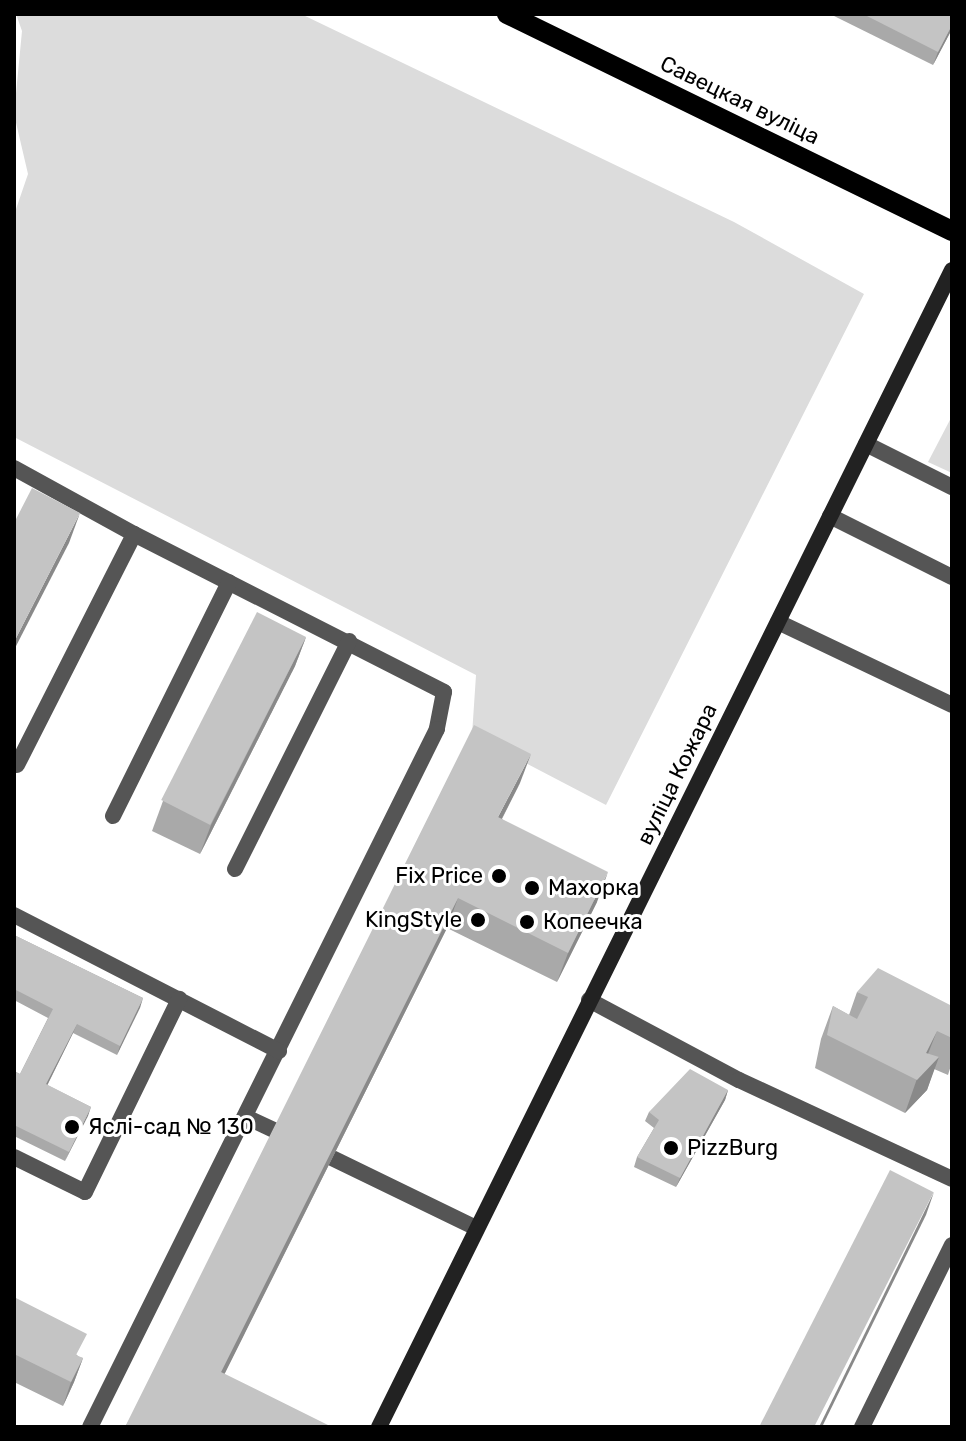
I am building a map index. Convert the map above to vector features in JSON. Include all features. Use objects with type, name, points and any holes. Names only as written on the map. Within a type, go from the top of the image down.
[{"type":"main road","name":"Савецкая вуліца","points":[[507,14],[952,231]]},
{"type":"main road","name":"вуліца Кожара","points":[[379,1427],[952,270]]},
{"type":"lane","points":[[866,444],[952,487]]},
{"type":"lane","points":[[14,468],[134,534],[444,692],[437,729],[90,1427]]},
{"type":"lane","points":[[830,516],[952,577]]},
{"type":"lane","points":[[17,765],[134,534]]},
{"type":"lane","points":[[113,816],[229,582]]},
{"type":"lane","points":[[778,622],[952,705]]},
{"type":"lane","points":[[235,869],[349,641]]},
{"type":"lane","points":[[14,915],[279,1051]]},
{"type":"lane","points":[[14,1157],[85,1192],[179,999]]},
{"type":"lane","points":[[589,1000],[739,1080],[952,1179]]},
{"type":"lane","points":[[246,1117],[276,1131]]},
{"type":"lane","points":[[332,1158],[476,1228]]},
{"type":"lane","points":[[862,1427],[952,1245]]},
{"type":"shaded area","points":[[16,14],[301,14],[734,222],[864,294],[606,805],[472,735],[476,675],[14,437],[14,215],[28,174],[14,114],[22,31]]},
{"type":"shaded area","points":[[952,416],[952,473],[928,462]]},
{"type":"building","points":[[863,14],[952,14],[952,25],[938,52]]},
{"type":"building","points":[[32,488],[80,513],[14,642],[14,523]]},
{"type":"building","points":[[257,612],[306,637],[210,825],[161,800]]},
{"type":"building","points":[[474,725],[531,754],[498,817],[608,872],[568,953],[458,898],[221,1372],[330,1427],[125,1427]]},
{"type":"building","points":[[14,935],[143,998],[120,1046],[77,1024],[46,1084],[91,1107],[69,1152],[14,1125],[14,1071],[20,1074],[53,1009],[14,989]]},
{"type":"building","points":[[878,968],[952,1006],[952,1038],[937,1031],[926,1053],[939,1057],[917,1080],[827,1035],[833,1006],[857,1019],[868,997],[857,992]]},
{"type":"building","name":"PizzBurg","points":[[690,1069],[728,1090],[680,1178],[637,1157],[659,1120],[649,1112]]},
{"type":"building","points":[[890,1170],[934,1192],[814,1427],[760,1425]]},
{"type":"building","points":[[14,1297],[87,1334],[76,1355],[83,1358],[71,1382],[14,1354]]},
{"type":"place","name":"Fix Price","points":[[499,876]]},
{"type":"place","name":"Махорка","points":[[532,888]]},
{"type":"place","name":"KingStyle","points":[[478,920]]},
{"type":"place","name":"Копеечка","points":[[527,922]]},
{"type":"place","name":"Яслі-сад № 130","points":[[72,1127]]},
{"type":"place","name":"PizzBurg","points":[[671,1148]]}]
